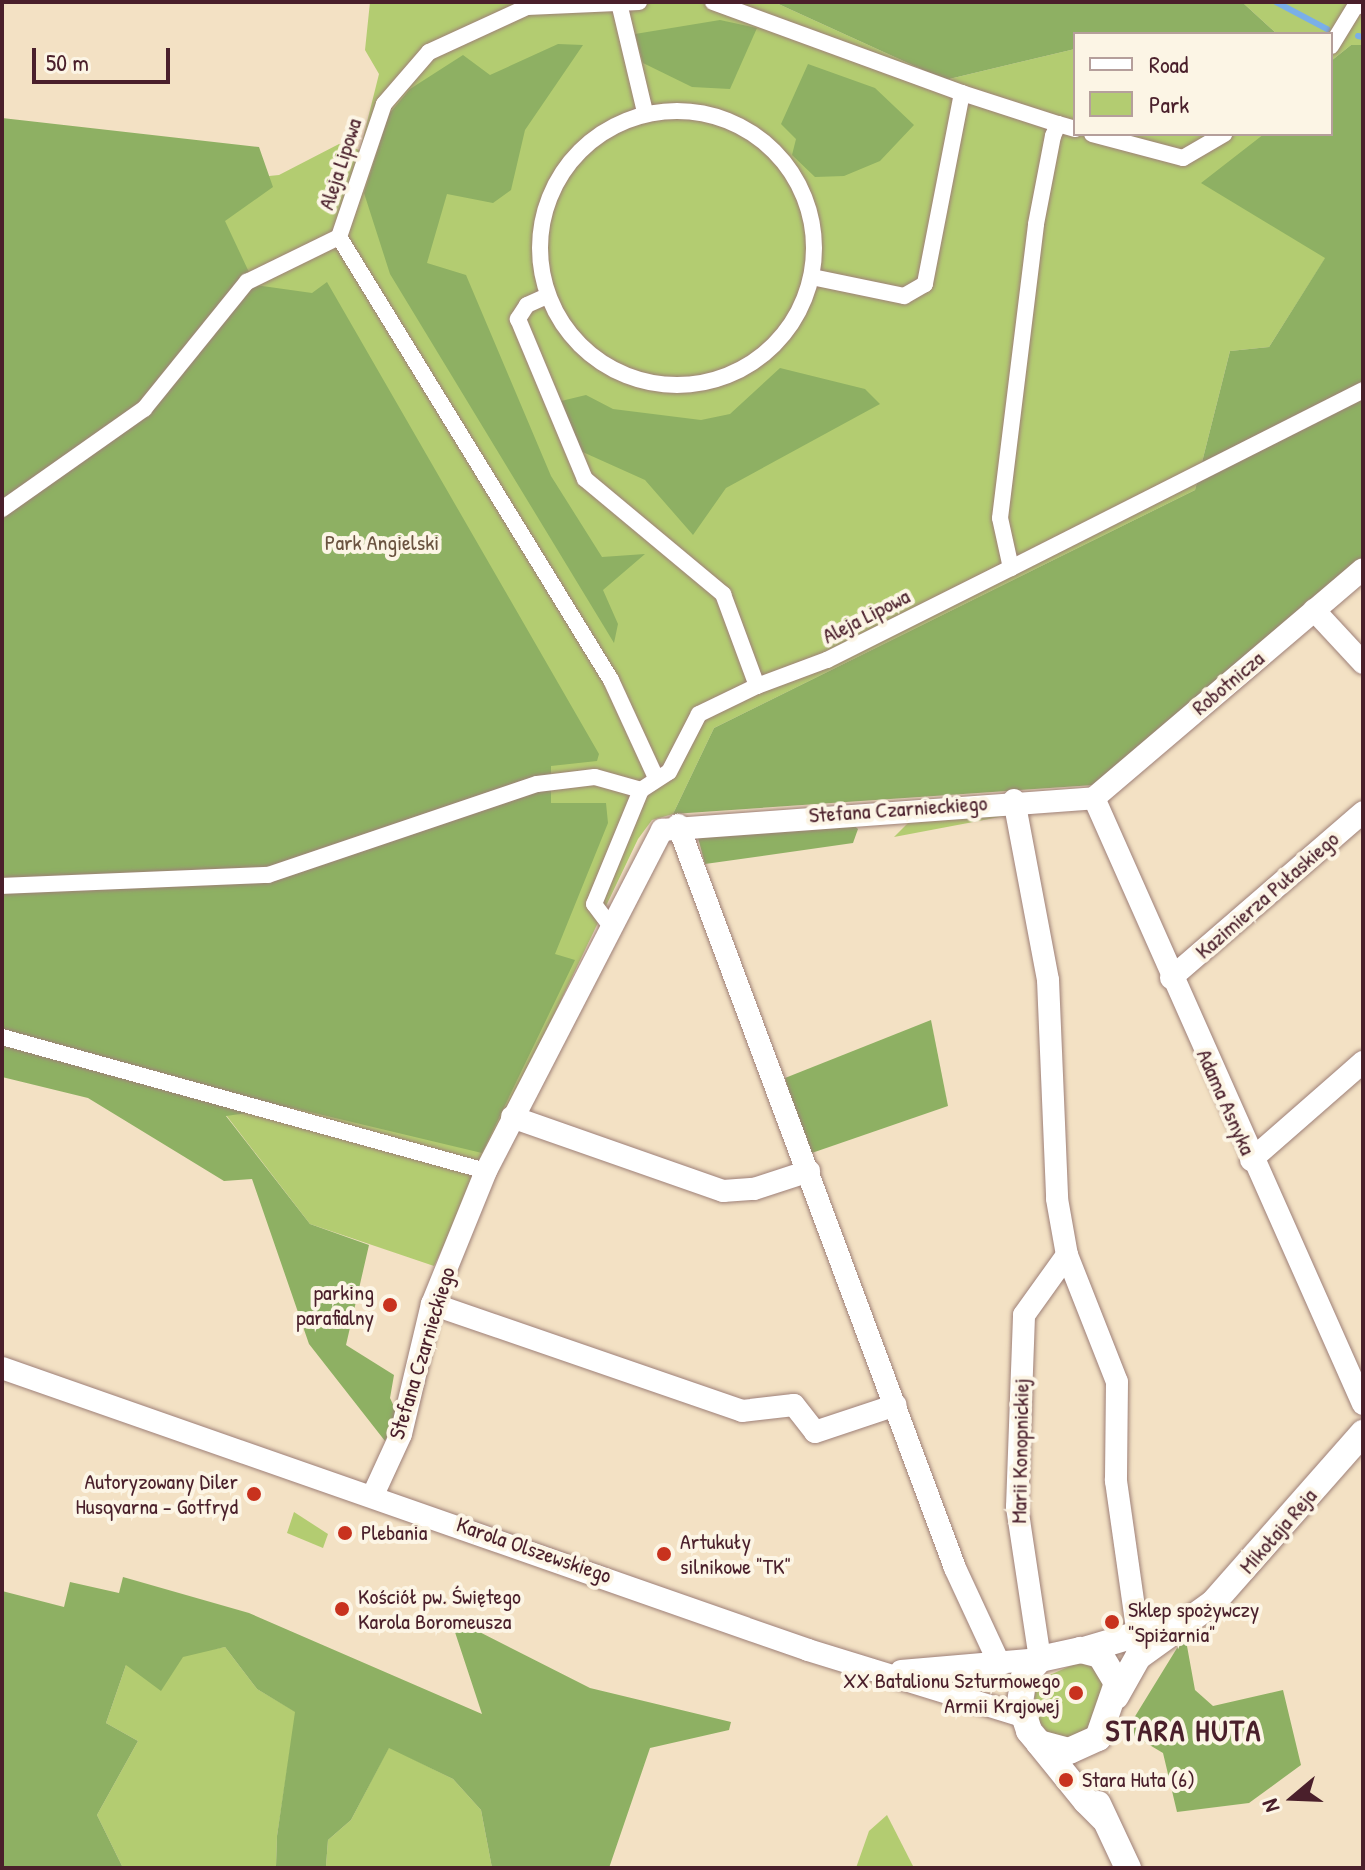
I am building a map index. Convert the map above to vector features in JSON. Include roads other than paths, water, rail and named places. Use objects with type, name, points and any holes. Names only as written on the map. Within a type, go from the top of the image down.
[{"type":"street","name":"Aleja Lipowa","points":[[639,2],[527,7],[453,37],[408,69],[368,141],[339,237],[611,680],[656,778]]},
{"type":"street","points":[[713,2],[962,93],[1073,128]]},
{"type":"street","points":[[619,3],[645,112]]},
{"type":"street","points":[[1333,43],[1360,5]]},
{"type":"street","points":[[812,277],[904,296],[925,284],[962,93]]},
{"type":"street","points":[[645,112],[709,113],[772,148],[808,205],[812,277],[793,319],[760,358],[697,384],[651,384],[610,368],[574,339],[547,296],[539,246],[551,192],[585,146],[645,112]]},
{"type":"street","points":[[1011,568],[1000,518],[1036,224],[1058,124]]},
{"type":"street","points":[[1100,136],[1183,158],[1221,136]]},
{"type":"street","points":[[2,509],[144,409],[247,282],[339,237]]},
{"type":"street","points":[[547,296],[527,305],[518,319],[585,479],[723,594],[757,686]]},
{"type":"street","name":"Aleja Lipowa","points":[[641,790],[669,772],[699,714],[757,686],[827,660],[1363,390]]},
{"type":"street","name":"Robotnicza","points":[[1094,798],[1363,569]]},
{"type":"street","points":[[1314,610],[1363,663]]},
{"type":"street","points":[[2,886],[268,875],[513,791],[595,777],[641,790],[594,904],[609,924]]},
{"type":"street","points":[[1014,800],[1094,798]]},
{"type":"street","name":"Adama Asnyka","points":[[1094,798],[1251,1160],[1363,1404]]},
{"type":"street","name":"Stefana Czarnieckiego","points":[[373,1495],[401,1434],[432,1304],[486,1171],[649,844],[678,825],[1014,800],[1048,980],[1057,1199],[1067,1255],[1117,1382],[1116,1481],[1138,1646]]},
{"type":"street","name":"Kazimierza Pułaskiego","points":[[1171,978],[1363,812]]},
{"type":"street","points":[[678,825],[896,1405],[1000,1665]]},
{"type":"street","points":[[2,1037],[486,1171]]},
{"type":"street","points":[[1251,1160],[1363,1062]]},
{"type":"street","points":[[512,1117],[723,1191],[754,1189],[809,1171]]},
{"type":"street","name":"Marii Konopnickiej","points":[[1040,1659],[1017,1521],[1024,1315],[1067,1255]]},
{"type":"street","points":[[432,1304],[742,1411],[794,1405],[815,1432],[896,1405]]},
{"type":"street","name":"Karola Olszewskiego","points":[[2,1368],[883,1672],[1023,1716]]},
{"type":"street","name":"Mikołaja Reja","points":[[1138,1646],[1186,1621],[1235,1581],[1363,1433]]},
{"type":"street","points":[[1103,1818],[1039,1743],[1023,1716],[1024,1677],[1040,1659],[1081,1650],[1138,1646],[1082,1767],[1128,1868]]},
{"type":"street","points":[[1081,1650],[1111,1664],[1116,1696]]},
{"type":"street","name":"Karola Olszewskiego","points":[[883,1672],[1000,1665],[1040,1659]]},
{"type":"street","points":[[1039,1743],[1069,1751],[1098,1738]]},
{"type":"waterway","points":[[1276,2],[1327,29]]},
{"type":"waterway","points":[[1358,36],[1363,37]]},
{"type":"place","name":"parking parafialny","points":[[390,1305]]},
{"type":"place","name":"Autoryzowany Diler Husqvarna - Gotfryd","points":[[254,1494]]},
{"type":"place","name":"Plebania","points":[[345,1533]]},
{"type":"place","name":"Artukuły silnikowe \"TK\"","points":[[664,1554]]},
{"type":"place","name":"Kościół pw. Świętego Karola Boromeusza","points":[[342,1609]]},
{"type":"place","name":"Sklep spożywczy \"Spiżarnia\"","points":[[1112,1622]]},
{"type":"place","name":"XX Batalionu Szturmowego Armii Krajowej","points":[[1076,1693]]},
{"type":"place","name":"Stara Huta (6)","points":[[1066,1780]]},
{"type":"district","name":"STARA HUTA","points":[[1184,1730]]},
{"type":"park label","name":"Park Angielski","points":[[382,543]]}]
